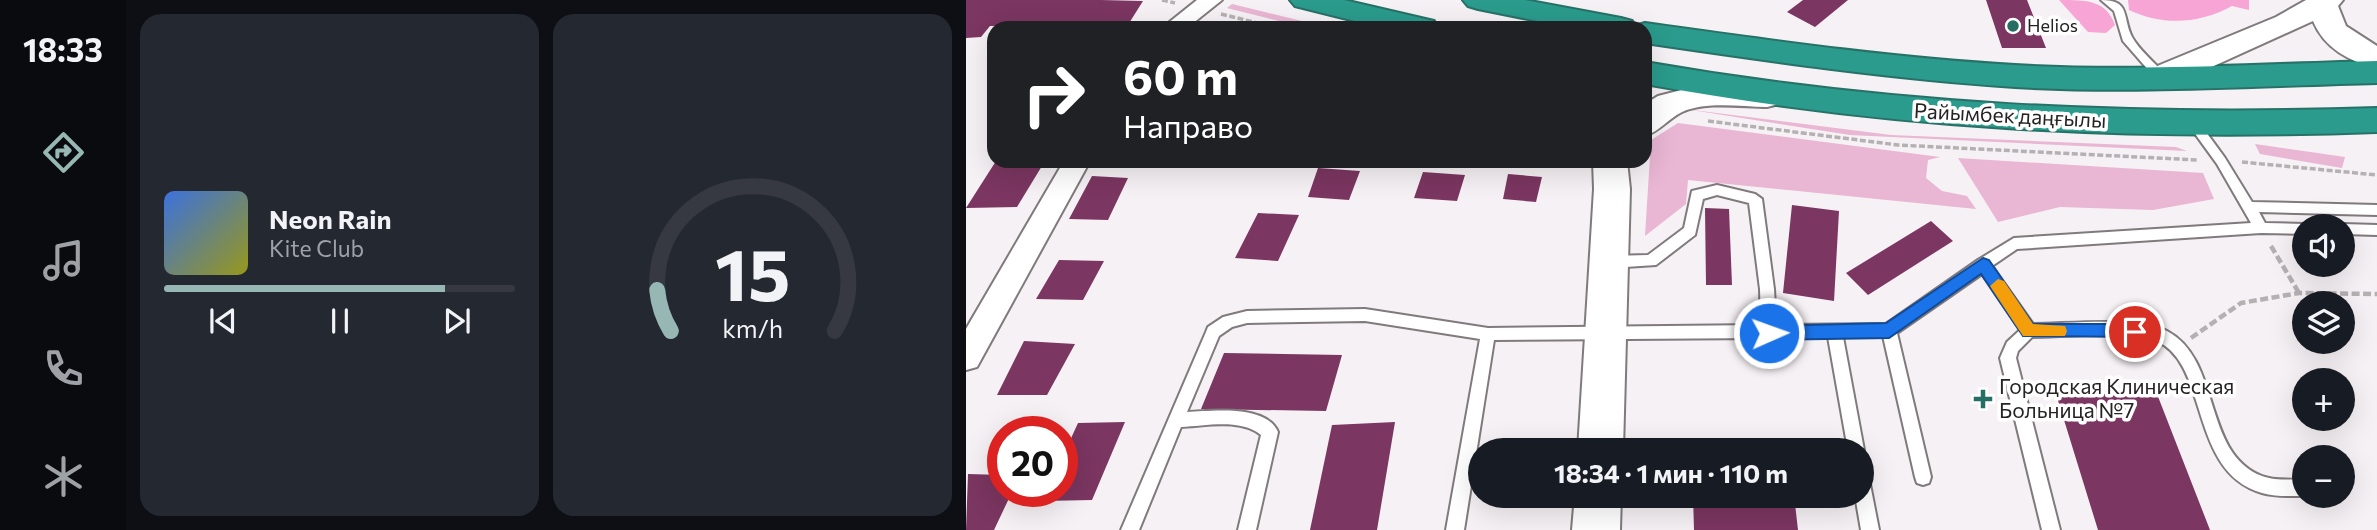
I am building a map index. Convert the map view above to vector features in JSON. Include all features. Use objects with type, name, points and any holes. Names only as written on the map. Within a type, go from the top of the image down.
[{"type":"highway","points":[[1305,0],[1394,21]]},
{"type":"highway","points":[[1478,0],[1585,21]]},
{"type":"highway","name":"Райымбек даңғылы","points":[[1652,34],[1855,63],[2017,76],[2161,77],[2377,72]]},
{"type":"highway","name":"Райымбек даңғылы","points":[[1652,74],[1771,96],[2029,120],[2194,124],[2377,120]]},
{"type":"main road","points":[[2161,77],[2287,24],[2325,2],[2328,27],[2341,40],[2377,58]]},
{"type":"main road","points":[[1652,116],[1677,101],[1704,96],[1771,96]]},
{"type":"main road","points":[[1601,438],[1615,170]]},
{"type":"main road","points":[[1596,530],[1597,508]]},
{"type":"street","points":[[1182,21],[1211,0]]},
{"type":"street","points":[[966,357],[1073,168]]},
{"type":"lane","points":[[2106,0],[2119,10],[2127,38],[2161,77]]},
{"type":"lane","points":[[2194,124],[2221,161],[2261,228]]},
{"type":"lane","points":[[1609,262],[1651,261],[1690,231],[1697,195],[1717,190],[1755,199],[1767,289],[1769,333]]},
{"type":"lane","points":[[2248,207],[2377,210]]},
{"type":"lane","points":[[1130,530],[1213,332],[1228,321],[1247,317],[1366,315],[1488,334],[1889,330],[2014,244],[2261,228],[2292,229]]},
{"type":"lane","points":[[2355,229],[2377,230]]},
{"type":"lane","points":[[1983,264],[2029,331]]},
{"type":"lane","points":[[1889,330],[1923,477]]},
{"type":"lane","points":[[1834,331],[1854,438]]},
{"type":"lane","points":[[2051,530],[2008,358],[2012,347],[2029,331],[2135,332],[2161,335],[2179,347],[2227,458],[2234,467],[2241,475],[2261,485],[2292,487]]},
{"type":"lane","points":[[1455,530],[1488,334]]},
{"type":"lane","points":[[1178,420],[1245,419],[1261,422],[1270,432],[1247,530]]},
{"type":"lane","points":[[1866,508],[1870,530]]},
{"type":"path","points":[[1652,118],[1898,145],[2265,163],[2359,176],[2377,175]]},
{"type":"path","points":[[2261,228],[2298,291]]},
{"type":"path","points":[[2179,347],[2241,303],[2292,294]]},
{"type":"path","points":[[2355,294],[2377,294]]},
{"type":"shaded area","points":[[2059,0],[2078,0],[2101,6],[2115,25],[2106,33],[2088,32]]},
{"type":"shaded area","points":[[2128,0],[2249,0],[2249,10],[2232,6],[2207,16],[2168,21],[2129,10]]},
{"type":"shaded area","points":[[1232,4],[1302,21],[1279,21],[1227,8]]},
{"type":"shaded area","points":[[1685,109],[1891,135],[2176,147],[2187,151],[1850,135]]},
{"type":"shaded area","points":[[1678,123],[1940,157],[1928,160],[1926,178],[1942,191],[1967,196],[1976,209],[1688,180],[1686,204],[1645,236],[1652,139]]},
{"type":"shaded area","points":[[2255,144],[2345,157],[2342,168],[2260,154]]},
{"type":"shaded area","points":[[1958,158],[2203,173],[2214,199],[2153,210],[2060,207],[1998,222]]},
{"type":"building","points":[[966,0],[1143,1],[1130,21],[987,21],[987,30],[981,37],[966,38]]},
{"type":"building","points":[[1803,0],[1848,0],[1815,27],[1787,12]]},
{"type":"building","points":[[1986,0],[2027,0],[2046,48],[2002,48]]},
{"type":"building","points":[[992,168],[1041,168],[1017,207],[966,208]]},
{"type":"building","points":[[1318,168],[1360,171],[1349,200],[1308,197]]},
{"type":"building","points":[[1423,172],[1465,175],[1457,201],[1414,198]]},
{"type":"building","points":[[1508,174],[1542,177],[1536,202],[1503,199]]},
{"type":"building","points":[[1092,176],[1128,178],[1108,220],[1069,219]]},
{"type":"building","points":[[1792,205],[1839,211],[1834,301],[1783,293]]},
{"type":"building","points":[[1705,208],[1729,209],[1732,285],[1706,285]]},
{"type":"building","points":[[1258,213],[1299,215],[1278,261],[1235,258]]},
{"type":"building","points":[[1931,221],[1953,241],[1868,295],[1846,273]]},
{"type":"building","points":[[1059,260],[1104,261],[1083,300],[1036,299]]},
{"type":"building","points":[[1024,341],[1075,344],[1047,395],[997,395]]},
{"type":"building","points":[[1224,353],[1342,355],[1326,411],[1201,409]]},
{"type":"building","name":"Городская Клиническая Больница №7","points":[[2056,394],[2157,394],[2210,530],[2098,530]]},
{"type":"building","points":[[1125,422],[1092,500],[1078,500],[1078,423]]},
{"type":"building","points":[[1395,422],[1377,530],[1310,530],[1332,425]]},
{"type":"building","points":[[968,474],[987,475],[987,507],[1005,507],[994,530],[966,530]]},
{"type":"building","points":[[1693,508],[1795,508],[1798,530],[1694,530]]},
{"type":"slow traffic","points":[[1998,286],[2029,331],[2059,331]]},
{"type":"place","name":"Helios","points":[[2013,26]]},
{"type":"place","name":"Городская Клиническая Больница №7","points":[[1983,399]]},
{"type":"route","points":[[1769,333],[1889,330],[1983,264],[2029,331],[2135,332]]}]
